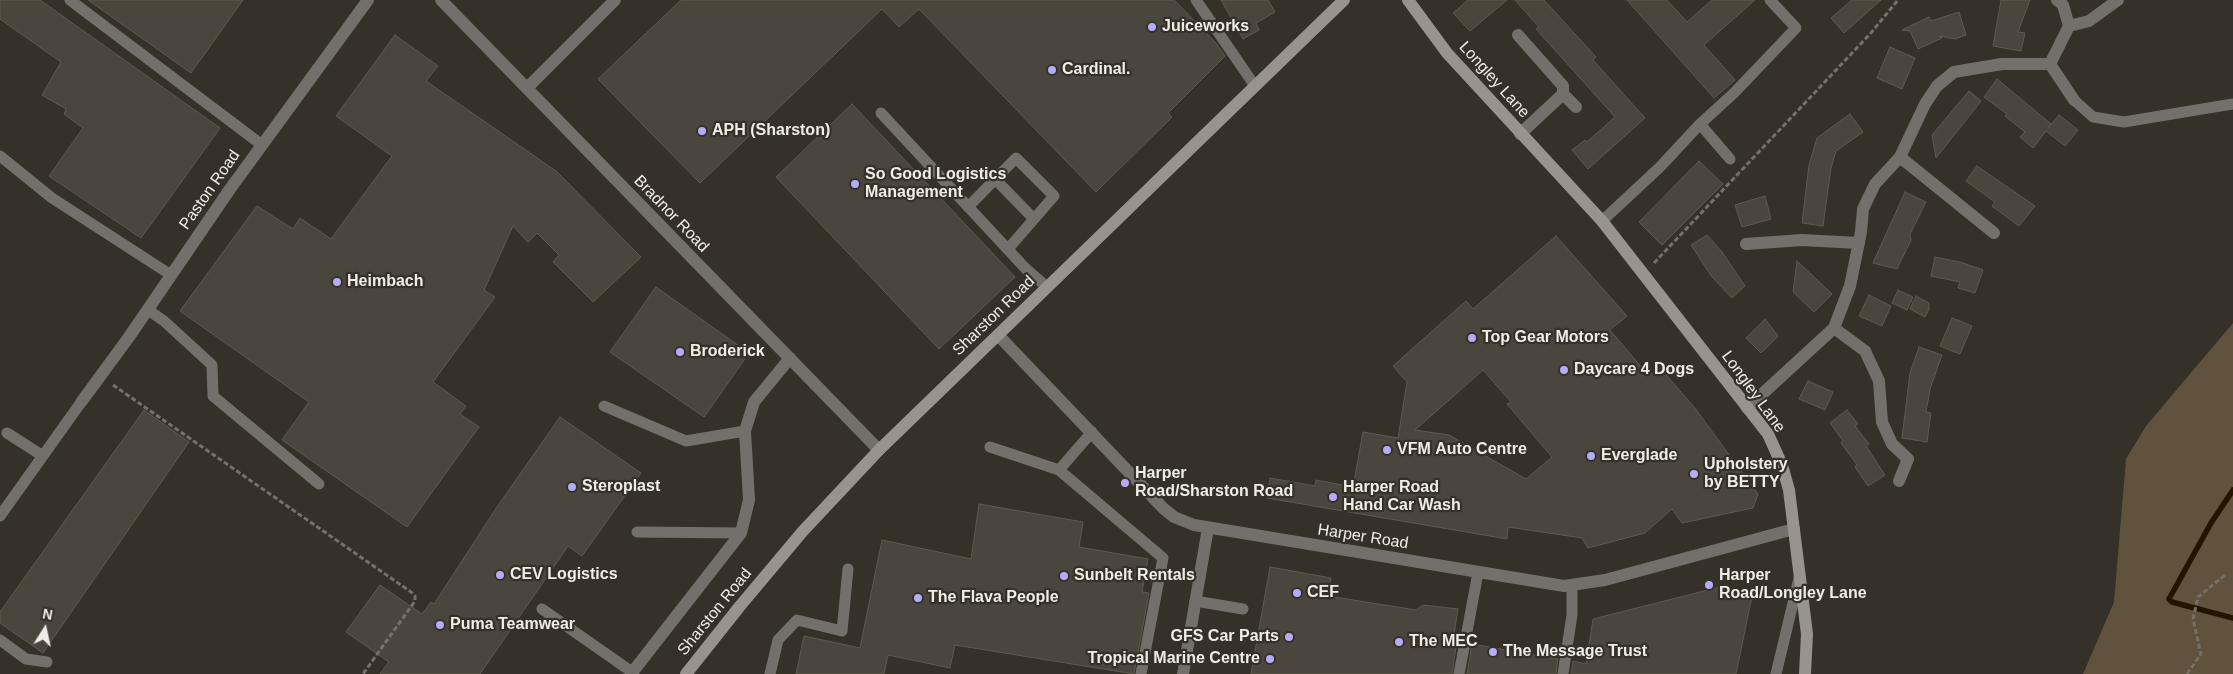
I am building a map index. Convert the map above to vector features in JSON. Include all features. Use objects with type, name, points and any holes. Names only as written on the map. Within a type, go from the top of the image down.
[{"type":"main road","name":"Sharston Road","points":[[686,674],[791,546],[879,450],[1344,0]]},
{"type":"main road","name":"Longley Lane","points":[[1408,0],[1446,53],[1602,221],[1768,434],[1782,465],[1789,490],[1807,634],[1805,674]]},
{"type":"street","name":"Paston Road","points":[[82,401],[148,310],[262,145],[368,0]]},
{"type":"street","name":"Bradnor Road","points":[[441,0],[879,450]]},
{"type":"street","points":[[526,88],[615,0]]},
{"type":"street","points":[[2050,64],[2070,26],[2063,5],[2057,0]]},
{"type":"street","points":[[2070,26],[2088,21],[2118,0]]},
{"type":"street","points":[[1518,35],[1563,86],[1563,94],[1576,107]]},
{"type":"street","points":[[1747,408],[1834,328],[1850,286],[1859,243],[1863,209],[1875,184],[1900,157],[1925,104],[1937,86],[1954,72],[2002,64],[2050,64]]},
{"type":"street","points":[[2050,64],[2074,100]]},
{"type":"street","points":[[1520,134],[1563,94]]},
{"type":"street","points":[[1900,157],[1994,233]]},
{"type":"street","points":[[1746,244],[1802,240],[1859,243]]},
{"type":"street","points":[[1834,328],[1865,350],[1878,381],[1882,422],[1892,444],[1908,459],[1899,480]]},
{"type":"street","name":"Harper Road","points":[[998,335],[1163,508],[1183,521],[1208,528],[1555,586],[1605,580],[1794,529]]},
{"type":"street","points":[[632,673],[741,533],[749,500],[745,431],[754,402],[790,358]]},
{"type":"street","points":[[1182,674],[1208,528]]},
{"type":"lane","points":[[70,0],[262,145]]},
{"type":"lane","points":[[1196,0],[1255,86]]},
{"type":"lane","points":[[1602,221],[1660,167],[1796,28],[1770,0]]},
{"type":"lane","points":[[2074,100],[2093,117],[2124,122],[2233,104]]},
{"type":"lane","points":[[881,113],[1008,250],[1047,287]]},
{"type":"lane","points":[[1700,124],[1730,159]]},
{"type":"lane","points":[[0,156],[52,198],[171,275]]},
{"type":"lane","points":[[968,206],[1016,158],[1054,196],[1008,250]]},
{"type":"lane","points":[[995,179],[1034,219]]},
{"type":"lane","points":[[148,310],[164,321],[212,365],[213,396],[319,484]]},
{"type":"lane","points":[[0,516],[82,401]]},
{"type":"lane","points":[[604,406],[686,442],[745,431]]},
{"type":"lane","points":[[1059,470],[1092,432]]},
{"type":"lane","points":[[8,433],[42,456]]},
{"type":"lane","points":[[990,448],[1059,470],[1163,558],[1142,674]]},
{"type":"lane","points":[[637,532],[741,533]]},
{"type":"lane","points":[[770,674],[778,640],[797,620],[842,632],[848,570]]},
{"type":"lane","points":[[1459,674],[1478,573]]},
{"type":"lane","points":[[1776,674],[1800,575]]},
{"type":"lane","points":[[1563,674],[1572,615],[1572,585]]},
{"type":"lane","points":[[1195,602],[1243,609]]},
{"type":"lane","points":[[542,609],[632,673]]},
{"type":"lane","points":[[0,640],[26,658],[47,662]]},
{"type":"path","points":[[1643,274],[1870,34],[1898,0]]},
{"type":"path","points":[[100,376],[415,596],[414,601],[364,674]]},
{"type":"path","points":[[2187,674],[2201,654],[2193,619],[2198,596],[2225,575]]},
{"type":"shaded area","points":[[2233,323],[2233,674],[2083,674],[2114,602],[2126,459],[2146,426]]},
{"type":"building","points":[[0,0],[40,0],[220,128],[141,238],[49,176],[83,128],[64,114],[66,109],[42,95],[61,62],[0,19]]},
{"type":"building","points":[[88,0],[243,0],[191,73]]},
{"type":"building","points":[[681,0],[1174,0],[1216,43],[1225,56],[1168,113],[1172,117],[1096,192],[919,9],[899,27],[882,9],[700,183],[598,79]]},
{"type":"building","points":[[1221,0],[1268,0],[1275,12],[1256,23],[1259,30],[1243,39]]},
{"type":"building","points":[[1468,0],[1507,0],[1470,31],[1453,13]]},
{"type":"building","points":[[1515,0],[1544,0],[1596,57],[1593,60],[1645,118],[1588,169],[1572,150],[1585,140],[1587,142],[1615,117],[1536,29],[1539,27]]},
{"type":"building","points":[[1627,0],[1667,0],[1687,22],[1712,0],[1755,0],[1704,45],[1735,80],[1714,98]]},
{"type":"building","points":[[1852,0],[1881,0],[1844,33],[1831,18]]},
{"type":"building","points":[[2001,0],[2030,0],[2018,32],[2025,33],[2021,51],[1993,46]]},
{"type":"building","points":[[1959,12],[1966,35],[1955,39],[1939,36],[1942,38],[1918,49],[1910,31],[1902,30],[1929,17],[1931,21]]},
{"type":"building","name":"Heimbach","points":[[395,35],[438,66],[426,81],[556,171],[641,257],[593,302],[553,262],[559,255],[537,233],[528,242],[513,226],[484,290],[495,297],[433,382],[466,406],[460,414],[479,427],[407,527],[282,440],[309,402],[180,311],[257,206],[293,229],[300,218],[331,239],[392,156],[336,116]]},
{"type":"building","points":[[1890,47],[1915,58],[1902,89],[1877,78]]},
{"type":"building","points":[[1997,79],[2051,124],[2048,128],[2059,115],[2078,130],[2065,146],[2046,131],[2033,148],[2020,137],[2025,132],[2005,116],[2007,114],[1984,97]]},
{"type":"building","points":[[1969,91],[1981,101],[1936,158],[1932,135]]},
{"type":"building","points":[[852,104],[1015,277],[939,349],[776,177]]},
{"type":"building","points":[[1850,114],[1863,132],[1836,151],[1831,168],[1823,226],[1802,223],[1809,165],[1817,138]]},
{"type":"building","points":[[1699,161],[1723,184],[1662,245],[1639,222]]},
{"type":"building","points":[[1977,166],[2035,206],[2019,226],[1992,206],[1995,202],[1966,181]]},
{"type":"building","points":[[1905,192],[1926,202],[1910,234],[1911,240],[1897,269],[1873,263]]},
{"type":"building","points":[[1765,196],[1771,219],[1742,227],[1735,205]]},
{"type":"building","points":[[1707,235],[1722,252],[1745,286],[1732,298],[1712,277],[1691,245]]},
{"type":"building","points":[[1556,236],[1627,316],[1610,330],[1649,376],[1660,368],[1694,407],[1758,494],[1753,508],[1682,523],[1672,509],[1645,533],[1588,548],[1582,538],[1508,527],[1507,539],[1267,498],[1270,478],[1315,486],[1316,480],[1353,487],[1363,432],[1398,438],[1407,382],[1393,366],[1466,301],[1473,309]],"holes":[[[1483,370],[1511,402],[1507,404],[1552,457],[1526,479],[1449,435],[1415,430]]]},
{"type":"building","points":[[1935,257],[1960,262],[1983,270],[1975,293],[1958,288],[1960,282],[1931,276]]},
{"type":"building","points":[[1797,261],[1832,294],[1814,312],[1793,292]]},
{"type":"building","name":"Broderick","points":[[656,287],[749,353],[704,417],[610,352]]},
{"type":"building","points":[[1898,290],[1913,297],[1907,310],[1892,303]]},
{"type":"building","points":[[1869,295],[1891,306],[1882,326],[1859,316]]},
{"type":"building","points":[[1916,296],[1929,303],[1929,309],[1925,317],[1910,309]]},
{"type":"building","points":[[1952,318],[1972,326],[1960,354],[1940,346]]},
{"type":"building","points":[[1765,319],[1778,336],[1761,353],[1746,338]]},
{"type":"building","points":[[1919,347],[1942,355],[1930,389],[1926,412],[1931,413],[1927,442],[1902,438],[1910,373]]},
{"type":"building","points":[[1808,381],[1833,392],[1825,410],[1799,399]]},
{"type":"building","points":[[144,410],[189,442],[43,653],[0,623],[0,612]]},
{"type":"building","points":[[1847,410],[1858,424],[1855,426],[1869,444],[1866,446],[1885,475],[1868,486],[1855,467],[1857,465],[1841,443],[1843,441],[1830,423]]},
{"type":"building","points":[[560,417],[641,473],[582,556],[568,546],[480,674],[380,674],[389,662],[346,632],[380,585],[422,614],[431,602],[434,604],[497,507]]},
{"type":"building","name":"Sunbelt Rentals","points":[[979,504],[1083,522],[1079,547],[1148,559],[1142,592],[1149,593],[1134,674],[955,645],[950,668],[888,655],[884,674],[796,674],[804,636],[860,648],[882,540],[971,559]]},
{"type":"building","points":[[1270,567],[1331,578],[1328,596],[1416,610],[1423,605],[1458,609],[1453,641],[1457,641],[1452,674],[1251,674]]},
{"type":"building","points":[[1724,586],[1752,596],[1736,674],[1571,674],[1573,661],[1586,664],[1593,619]]},
{"type":"building","name":"The Message Trust","points":[[1472,644],[1558,659],[1556,674],[1467,674]]},
{"type":"waterway","points":[[2233,490],[2211,523],[2169,599],[2172,602],[2233,618]]},
{"type":"place","name":"Juiceworks","points":[[1152,27]]},
{"type":"place","name":"Cardinal.","points":[[1052,70]]},
{"type":"place","name":"APH (Sharston)","points":[[702,131]]},
{"type":"place","name":"So Good Logistics Management","points":[[855,184]]},
{"type":"place","name":"Heimbach","points":[[337,282]]},
{"type":"place","name":"Top Gear Motors","points":[[1472,338]]},
{"type":"place","name":"Broderick","points":[[680,352]]},
{"type":"place","name":"Daycare 4 Dogs","points":[[1564,370]]},
{"type":"place","name":"VFM Auto Centre","points":[[1387,450]]},
{"type":"place","name":"Everglade","points":[[1591,456]]},
{"type":"place","name":"Upholstery by BETTY","points":[[1694,474]]},
{"type":"place","name":"Harper Road/Sharston Road","points":[[1125,483]]},
{"type":"place","name":"Steroplast","points":[[572,487]]},
{"type":"place","name":"Harper Road Hand Car Wash","points":[[1333,497]]},
{"type":"place","name":"CEV Logistics","points":[[500,575]]},
{"type":"place","name":"Sunbelt Rentals","points":[[1064,576]]},
{"type":"place","name":"Harper Road/Longley Lane","points":[[1709,585]]},
{"type":"place","name":"CEF","points":[[1297,593]]},
{"type":"place","name":"The Flava People","points":[[918,598]]},
{"type":"place","name":"Puma Teamwear","points":[[440,625]]},
{"type":"place","name":"GFS Car Parts","points":[[1289,637]]},
{"type":"place","name":"The MEC","points":[[1399,642]]},
{"type":"place","name":"The Message Trust","points":[[1493,652]]},
{"type":"place","name":"Tropical Marine Centre","points":[[1270,659]]}]
